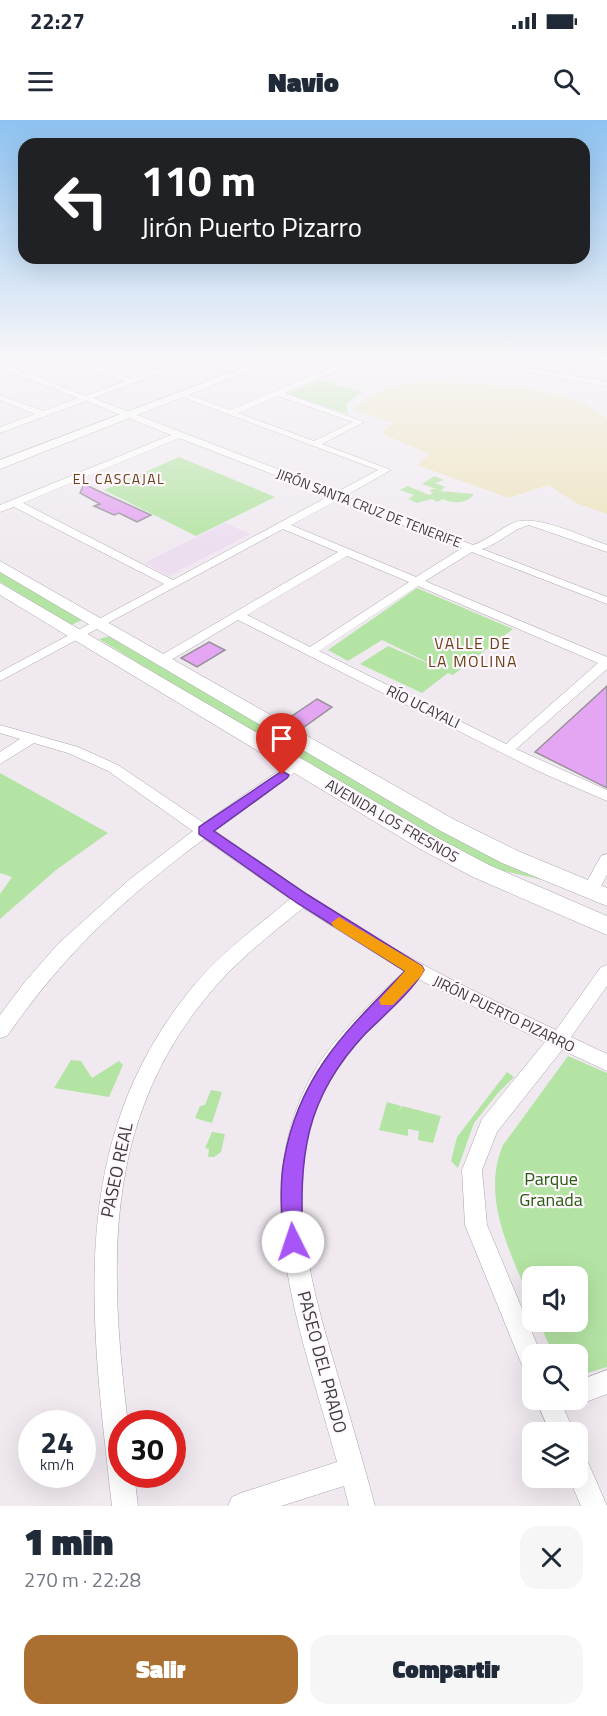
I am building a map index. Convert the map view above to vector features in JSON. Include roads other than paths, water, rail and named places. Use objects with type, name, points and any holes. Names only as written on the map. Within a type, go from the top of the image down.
[{"type":"main road","points":[[0,460],[95,425]]},
{"type":"main road","points":[[0,465],[98,425]]},
{"type":"main road","name":"AVENIDA LOS FRESNOS","points":[[0,566],[457,831],[510,857],[599,894]]},
{"type":"main road","name":"AVENIDA LOS FRESNOS","points":[[0,588],[296,765],[481,871],[607,926]]},
{"type":"street","name":"JIRÓN SANTA CRUZ DE TENERIFE","points":[[156,425],[607,601]]},
{"type":"street","points":[[0,677],[386,470],[266,425]]},
{"type":"street","points":[[316,443],[354,425]]},
{"type":"street","points":[[0,509],[180,434]]},
{"type":"street","points":[[15,503],[172,584]]},
{"type":"street","points":[[310,652],[464,551],[487,544],[516,525],[538,524],[607,549]]},
{"type":"street","points":[[282,525],[607,662],[508,749]]},
{"type":"street","points":[[162,660],[346,552]]},
{"type":"street","name":"RÍO UCAYALI","points":[[239,616],[607,796]]},
{"type":"street","name":"JIRÓN PUERTO PIZARRO","points":[[0,729],[87,755],[113,768],[302,899],[416,970],[607,1063]]},
{"type":"street","points":[[0,759],[32,738]]},
{"type":"street","points":[[0,1030],[7,1008],[83,927],[132,884],[296,765]]},
{"type":"street","points":[[599,894],[607,860]]},
{"type":"street","name":"PASEO REAL","points":[[125,1506],[105,1334],[103,1264],[108,1203],[124,1131],[148,1070],[181,1016],[244,946],[302,899]]},
{"type":"street","name":"PASEO DEL PRADO","points":[[362,1506],[297,1268],[291,1213],[293,1160],[307,1107],[332,1062],[416,970]]},
{"type":"street","points":[[525,1344],[476,1225],[472,1170],[489,1126],[558,1041],[607,972]]},
{"type":"street","points":[[588,1389],[607,1382]]},
{"type":"street","points":[[241,1506],[352,1470]]},
{"type":"street","points":[[586,1488],[594,1506]]},
{"type":"district","name":"EL CASCAJAL","points":[[119,479]]},
{"type":"district","name":"VALLE DE LA MOLINA","points":[[473,652]]},
{"type":"park label","name":"Parque Granada","points":[[551,1189]]}]
